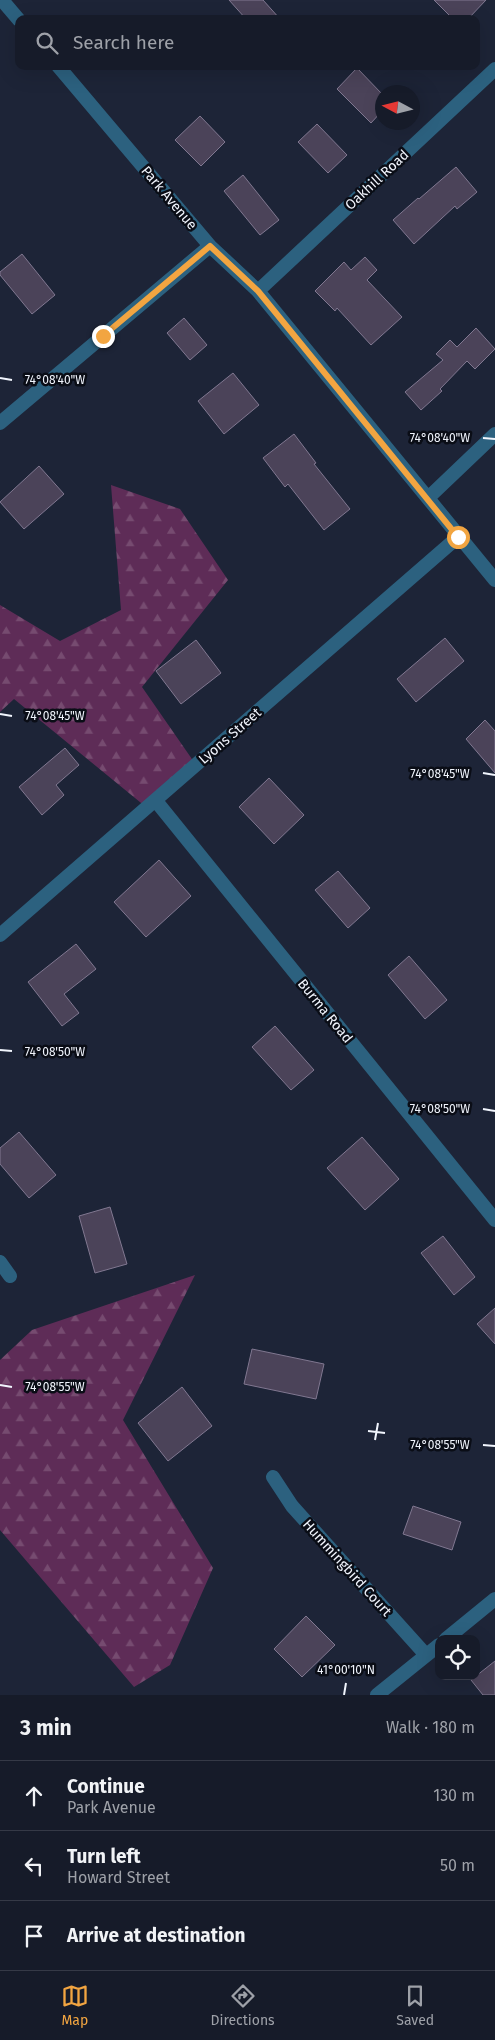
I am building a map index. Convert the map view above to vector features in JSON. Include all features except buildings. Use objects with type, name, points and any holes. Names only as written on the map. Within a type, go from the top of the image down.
[{"type":"street","points":[[2,0],[15,15]]},
{"type":"street","name":"Park Avenue","points":[[61,70],[210,246],[258,291],[495,580]]},
{"type":"street","name":"Oakhill Road","points":[[258,291],[495,70]]},
{"type":"street","points":[[0,423],[210,246]]},
{"type":"street","points":[[428,498],[495,434]]},
{"type":"street","name":"Lyons Street","points":[[0,935],[458,537]]},
{"type":"street","name":"Burma Road","points":[[156,801],[495,1220]]},
{"type":"street","points":[[0,1262],[10,1276]]},
{"type":"street","name":"Hummingbird Court","points":[[273,1477],[292,1506],[426,1656]]},
{"type":"street","points":[[451,1635],[495,1599]]},
{"type":"street","points":[[377,1695],[435,1648]]},
{"type":"green space","points":[[111,485],[180,509],[228,580],[142,687],[194,762],[146,807],[14,699],[0,712],[0,605],[60,641],[121,610]]},
{"type":"green space","points":[[195,1275],[123,1420],[213,1568],[170,1665],[134,1687],[0,1530],[0,1360],[32,1330]]},
{"type":"route","points":[[103,336],[210,246],[258,291],[458,537]]}]
